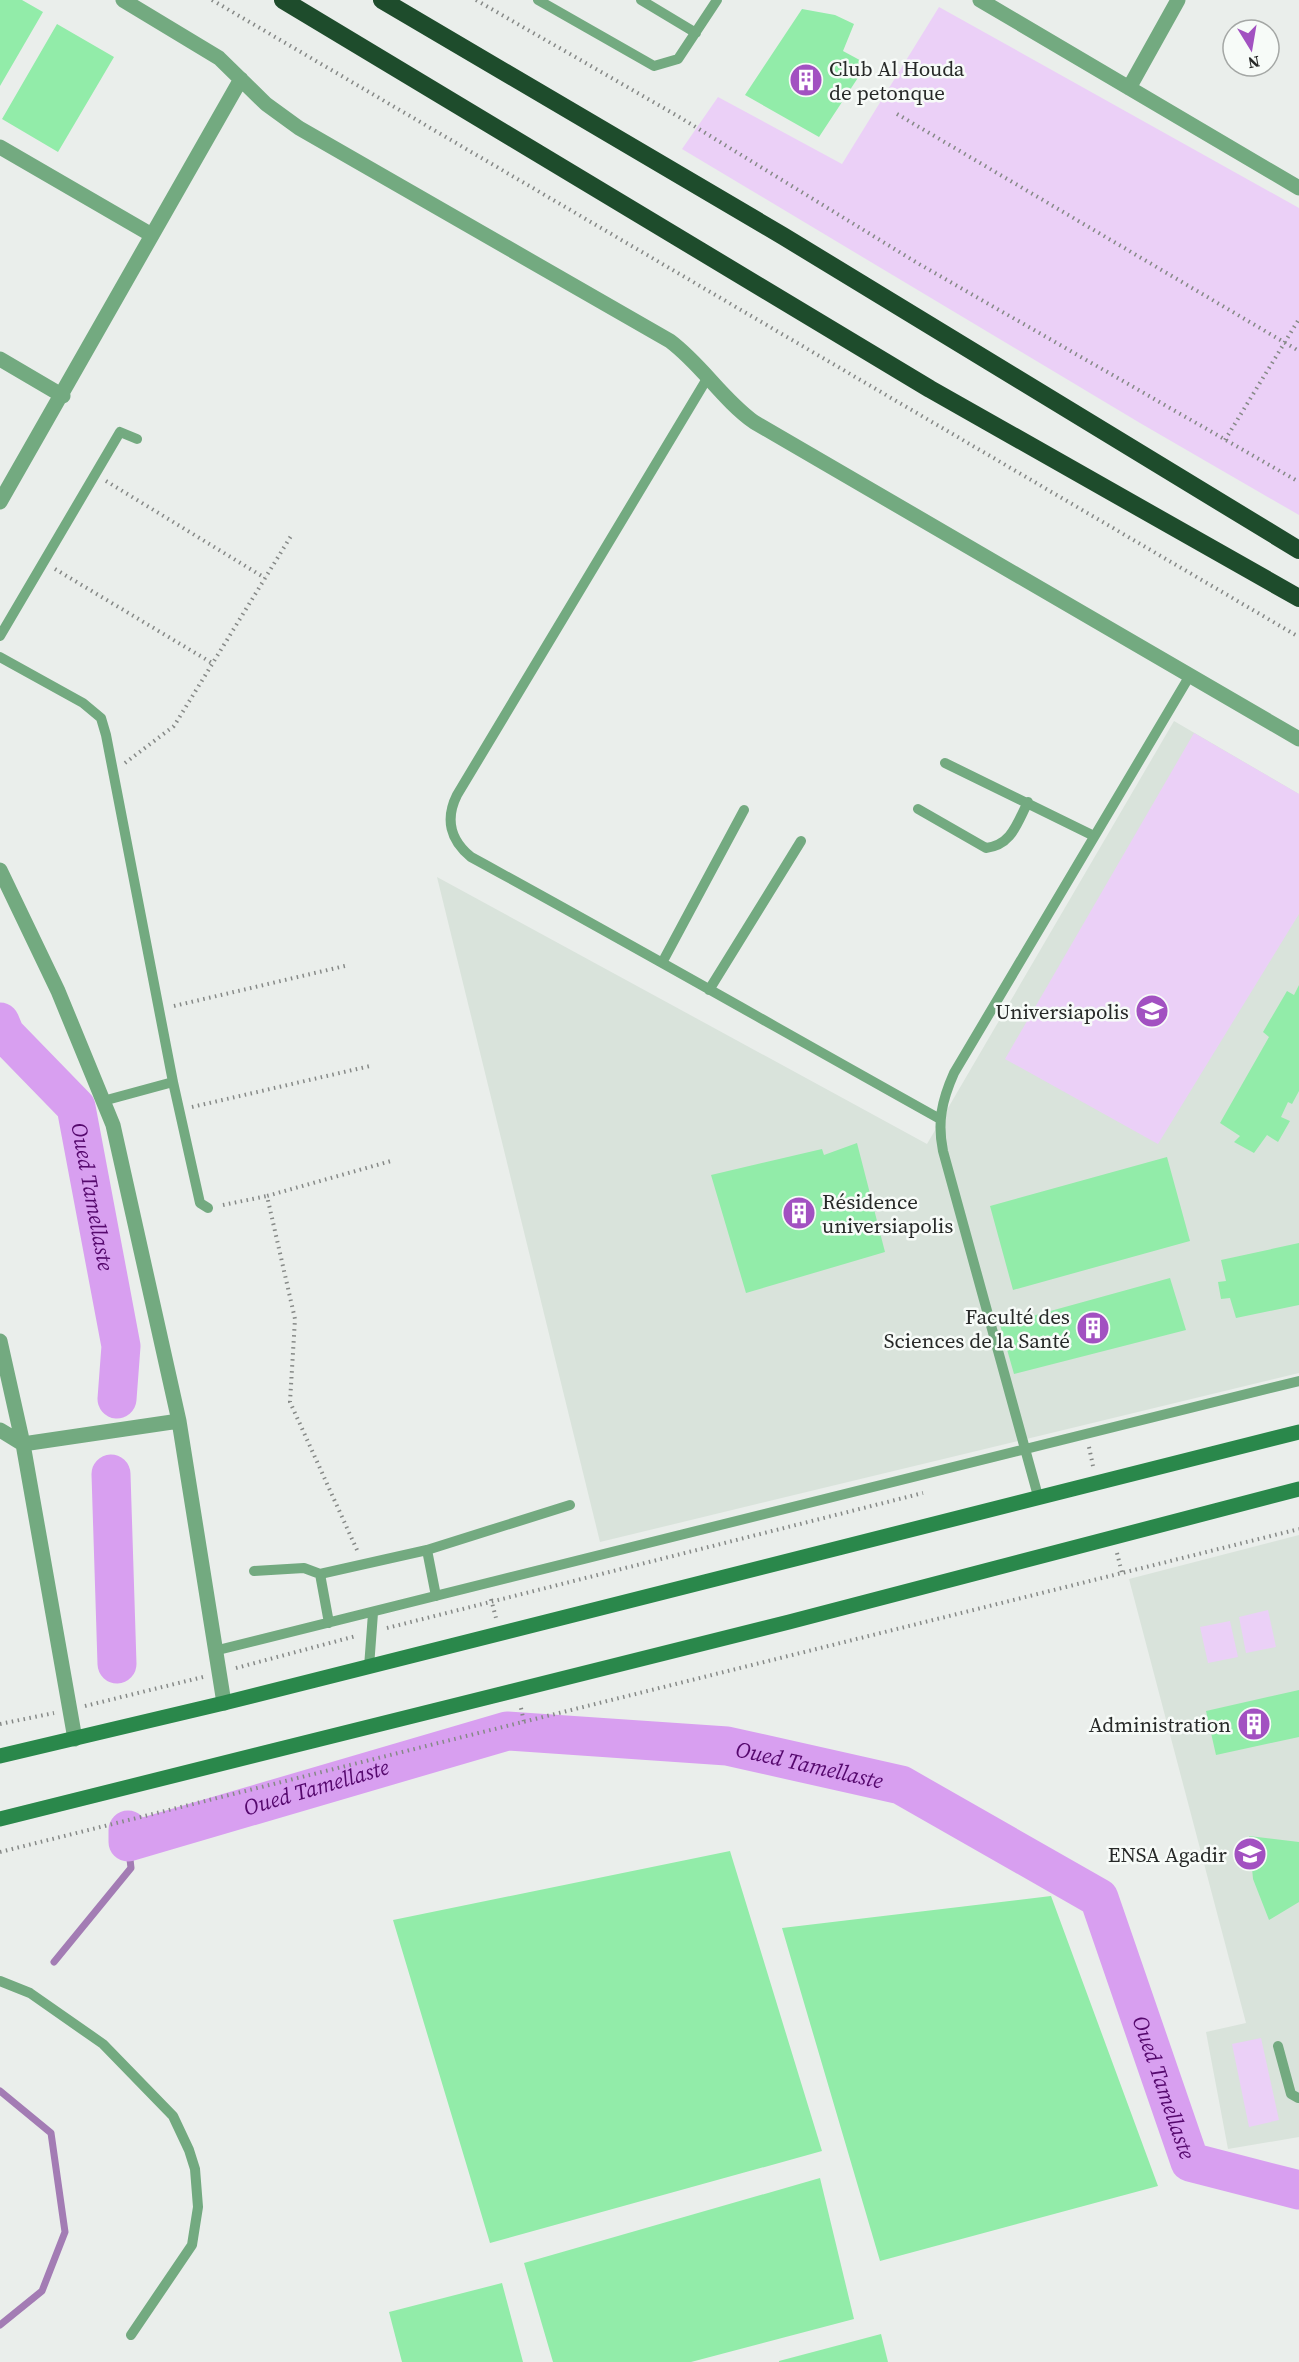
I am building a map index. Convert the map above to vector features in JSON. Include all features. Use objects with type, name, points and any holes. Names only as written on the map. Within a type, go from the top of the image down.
[{"type":"highway","points":[[283,0],[930,389],[1299,598]]},
{"type":"highway","points":[[382,0],[773,230],[1299,550]]},
{"type":"main road","points":[[0,1756],[369,1667],[1097,1481],[1299,1432]]},
{"type":"main road","points":[[0,1819],[800,1619],[1299,1489]]},
{"type":"street","points":[[123,0],[207,49],[266,104],[299,129],[670,341],[691,358],[729,402],[754,422],[1299,739]]},
{"type":"street","points":[[980,0],[1299,188]]},
{"type":"street","points":[[1130,88],[1178,0]]},
{"type":"street","points":[[0,502],[63,396],[150,234],[241,79]]},
{"type":"street","points":[[0,147],[150,234]]},
{"type":"street","points":[[0,359],[63,396]]},
{"type":"street","points":[[0,870],[58,991],[113,1125],[178,1421],[224,1703]]},
{"type":"street","points":[[0,1341],[23,1444],[75,1739]]},
{"type":"street","points":[[0,1431],[23,1444],[178,1421]]},
{"type":"lane","points":[[538,0],[654,66],[678,59],[717,0]]},
{"type":"lane","points":[[641,0],[696,33]]},
{"type":"lane","points":[[708,377],[457,795],[450,817],[455,840],[471,857],[663,962],[940,1119]]},
{"type":"lane","points":[[0,636],[120,432],[137,439]]},
{"type":"lane","points":[[0,657],[83,704],[101,718],[173,1082],[200,1203],[208,1208]]},
{"type":"lane","points":[[1038,1496],[944,1151],[940,1119],[942,1103],[954,1073],[1189,676]]},
{"type":"lane","points":[[945,763],[1094,836]]},
{"type":"lane","points":[[918,809],[986,848],[999,846],[1008,841],[1028,802]]},
{"type":"lane","points":[[663,962],[744,810]]},
{"type":"lane","points":[[709,990],[801,841]]},
{"type":"lane","points":[[103,1101],[173,1082]]},
{"type":"lane","points":[[214,1652],[1299,1382]]},
{"type":"lane","points":[[254,1571],[304,1568],[320,1574],[428,1550],[570,1505]]},
{"type":"lane","points":[[428,1550],[436,1596]]},
{"type":"lane","points":[[320,1574],[329,1623]]},
{"type":"lane","points":[[369,1667],[373,1613]]},
{"type":"lane","points":[[0,1981],[30,1993],[103,2044],[173,2116],[189,2150],[196,2178],[198,2207],[192,2245],[131,2335]]},
{"type":"lane","points":[[1278,2046],[1290,2094],[1298,2098]]},
{"type":"path","points":[[212,0],[1299,637]]},
{"type":"path","points":[[476,0],[676,115],[919,264],[1299,482]]},
{"type":"path","points":[[897,114],[1299,351]]},
{"type":"path","points":[[1226,440],[1299,319]]},
{"type":"path","points":[[95,475],[265,578]]},
{"type":"path","points":[[113,772],[174,726],[291,536]]},
{"type":"path","points":[[44,562],[212,663]]},
{"type":"path","points":[[159,1010],[349,964]]},
{"type":"path","points":[[180,1110],[370,1066]]},
{"type":"path","points":[[208,1208],[267,1196],[391,1161]]},
{"type":"path","points":[[267,1196],[295,1319],[290,1402],[363,1564]]},
{"type":"path","points":[[1086,1434],[1097,1481]]},
{"type":"path","points":[[1080,1453],[1100,1448]]},
{"type":"path","points":[[0,1724],[69,1710],[218,1673],[492,1601],[929,1492]]},
{"type":"path","points":[[0,1852],[1299,1529]]},
{"type":"path","points":[[487,1584],[500,1633]]},
{"type":"shaded area","points":[[939,7],[1299,208],[1299,515],[1140,423],[682,149],[718,97],[842,164]]},
{"type":"shaded area","name":"Universiapolis","points":[[1174,721],[1299,794],[1299,1373],[600,1542],[437,877],[927,1144]]},
{"type":"shaded area","points":[[1194,733],[1299,794],[1299,914],[1158,1144],[1005,1059]]},
{"type":"shaded area","name":"ENSA Agadir","points":[[1299,1535],[1299,2137],[1228,2149],[1206,2032],[1246,2023],[1129,1579]]},
{"type":"shaded area","points":[[1268,1610],[1276,1647],[1246,1653],[1239,1617]]},
{"type":"shaded area","points":[[1230,1621],[1238,1657],[1208,1663],[1200,1627]]},
{"type":"shaded area","points":[[1261,2038],[1279,2120],[1249,2127],[1232,2044]]},
{"type":"building","points":[[0,0],[22,0],[43,12],[0,86]]},
{"type":"building","name":"Club Al Houda de petonque","points":[[802,9],[835,15],[854,24],[843,51],[867,64],[819,137],[745,95]]},
{"type":"building","points":[[57,24],[114,57],[58,152],[2,119]]},
{"type":"building","points":[[1299,985],[1299,1091],[1292,1104],[1288,1102],[1281,1117],[1290,1121],[1278,1142],[1267,1135],[1254,1153],[1234,1142],[1240,1136],[1220,1123],[1269,1037],[1263,1032],[1287,991],[1294,995]]},
{"type":"building","name":"Résidence universiapolis","points":[[857,1143],[885,1252],[746,1293],[711,1175],[822,1149],[824,1155]]},
{"type":"building","points":[[1167,1157],[1190,1241],[1013,1290],[990,1206]]},
{"type":"building","points":[[1299,1243],[1299,1305],[1236,1318],[1230,1298],[1221,1299],[1218,1282],[1226,1281],[1221,1260]]},
{"type":"building","name":"Faculté des Sciences de la Santé","points":[[1170,1278],[1186,1330],[1014,1374],[1000,1325]]},
{"type":"building","name":"Administration","points":[[1299,1690],[1299,1737],[1216,1755],[1206,1711]]},
{"type":"building","points":[[1249,1836],[1299,1842],[1299,1902],[1269,1920],[1253,1879]]},
{"type":"building","points":[[730,1851],[822,2151],[490,2243],[393,1920]]},
{"type":"building","points":[[1051,1896],[1158,2186],[880,2261],[782,1928]]},
{"type":"building","points":[[820,2178],[854,2319],[691,2362],[553,2362],[524,2263]]},
{"type":"building","points":[[502,2283],[523,2362],[402,2362],[389,2312]]},
{"type":"building","points":[[881,2334],[888,2362],[779,2362],[779,2361]]},
{"type":"waterway","name":"Oued Tamellaste","points":[[0,1022],[5,1034],[76,1107],[121,1346],[117,1399]]},
{"type":"waterway","name":"Oued Tamellaste","points":[[111,1474],[117,1664]]},
{"type":"waterway","name":"Oued Tamellaste","points":[[128,1830],[128,1842],[507,1731],[727,1746],[901,1785],[1099,1898],[1190,2162],[1299,2190]]},
{"type":"waterway","points":[[54,1962],[131,1868],[128,1842]]},
{"type":"waterway","points":[[0,2091],[51,2133],[65,2232],[42,2291],[0,2325]]},
{"type":"place","name":"Club Al Houda de petonque","points":[[806,80]]},
{"type":"place","name":"Universiapolis","points":[[1152,1011]]},
{"type":"place","name":"Résidence universiapolis","points":[[799,1213]]},
{"type":"place","name":"Faculté des Sciences de la Santé","points":[[1093,1328]]},
{"type":"place","name":"Administration","points":[[1254,1724]]},
{"type":"place","name":"ENSA Agadir","points":[[1250,1854]]}]
